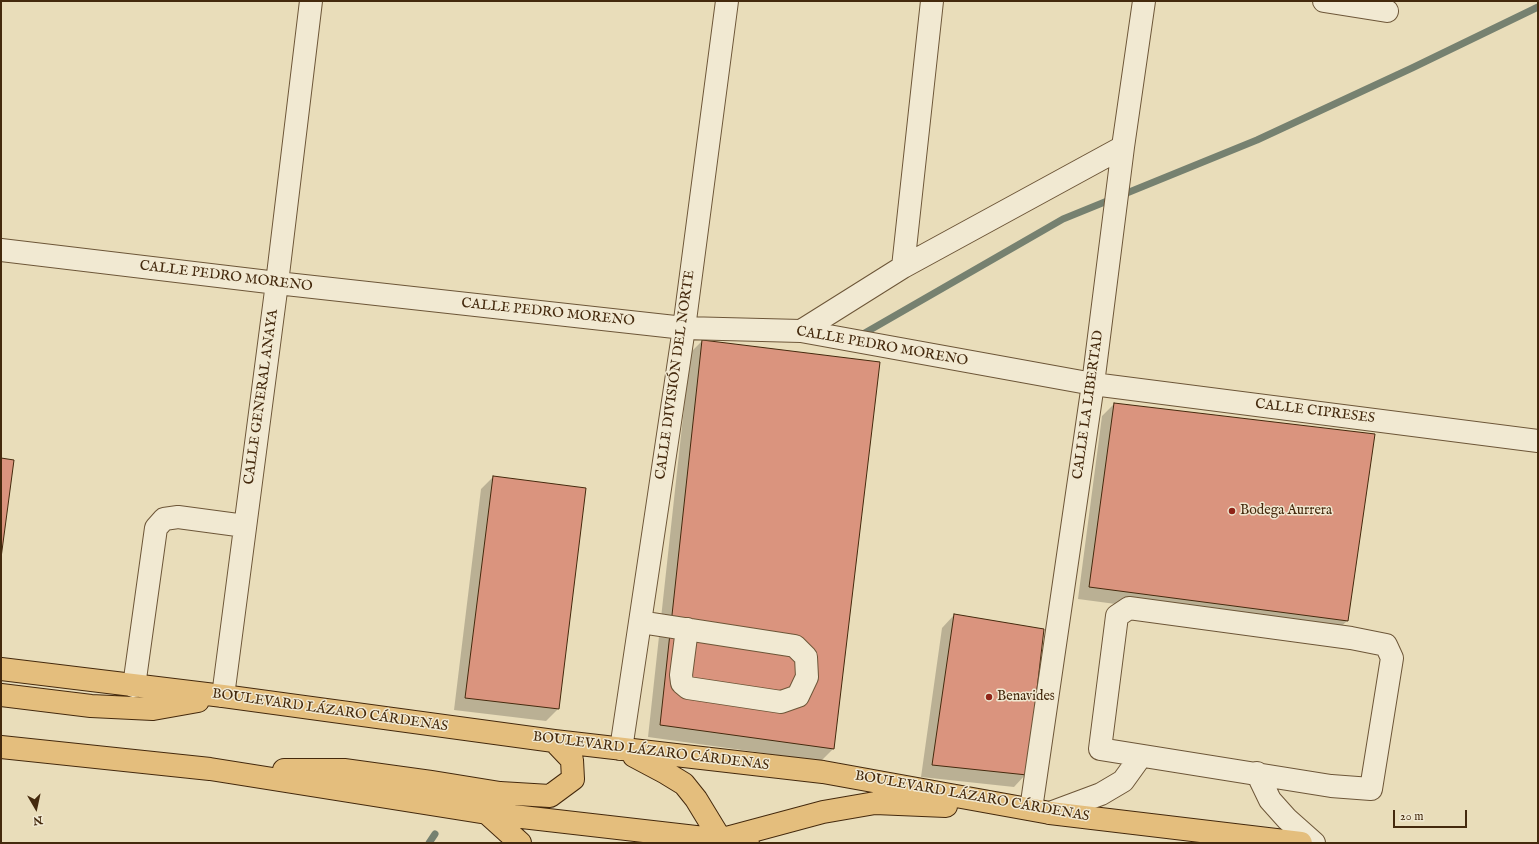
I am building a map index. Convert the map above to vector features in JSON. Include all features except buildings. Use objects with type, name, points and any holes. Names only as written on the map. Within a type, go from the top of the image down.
[{"type":"main road","name":"BOULEVARD LÁZARO CÁRDENAS","points":[[1,669],[223,696],[554,741],[823,772],[1036,810],[1301,843]]},
{"type":"main road","points":[[1,695],[91,706],[153,709],[223,696]]},
{"type":"main road","points":[[210,770],[344,770],[500,793],[550,796],[573,780],[572,760],[554,741]]},
{"type":"main road","points":[[1,747],[210,770],[487,813],[719,842],[748,843]]},
{"type":"main road","points":[[621,749],[684,784],[696,799],[719,842]]},
{"type":"main road","points":[[719,842],[823,812],[875,803],[1036,810]]},
{"type":"main road","points":[[487,813],[520,843]]},
{"type":"street","name":"CALLE GENERAL ANAYA","points":[[223,696],[244,526],[277,283],[311,1]]},
{"type":"street","name":"CALLE DIVISIÓN DEL NORTE","points":[[621,749],[684,328],[727,1]]},
{"type":"street","points":[[903,267],[932,1]]},
{"type":"street","name":"CALLE LA LIBERTAD","points":[[1036,810],[1093,384],[1119,171],[1144,1]]},
{"type":"street","points":[[1324,1],[1386,11]]},
{"type":"street","points":[[801,331],[903,267],[1123,147]]},
{"type":"street","name":"CALLE PEDRO MORENO","points":[[1,250],[277,283],[684,328],[801,331],[1093,384]]},
{"type":"street","name":"CALLE CIPRESES","points":[[1093,384],[1538,441]]},
{"type":"street","points":[[134,686],[156,528],[164,519],[178,517],[244,526]]},
{"type":"street","points":[[1129,608],[1351,638],[1386,645],[1392,658],[1371,789],[1331,786],[1257,773],[1141,756],[1100,749],[1117,616],[1129,608]]},
{"type":"street","points":[[640,622],[687,629],[795,646],[806,657],[807,677],[798,696],[780,702],[688,688],[682,683],[681,675],[687,629]]},
{"type":"street","points":[[1036,810],[1101,794],[1123,781],[1141,756]]},
{"type":"street","points":[[1257,773],[1270,800],[1287,819],[1314,843]]},
{"type":"waterway","points":[[863,334],[1063,219],[1257,140],[1412,68],[1538,7]]},
{"type":"waterway","points":[[429,843],[435,834]]},
{"type":"place","name":"Bodega Aurrera","points":[[1232,511]]},
{"type":"place","name":"Benavides","points":[[989,697]]}]
